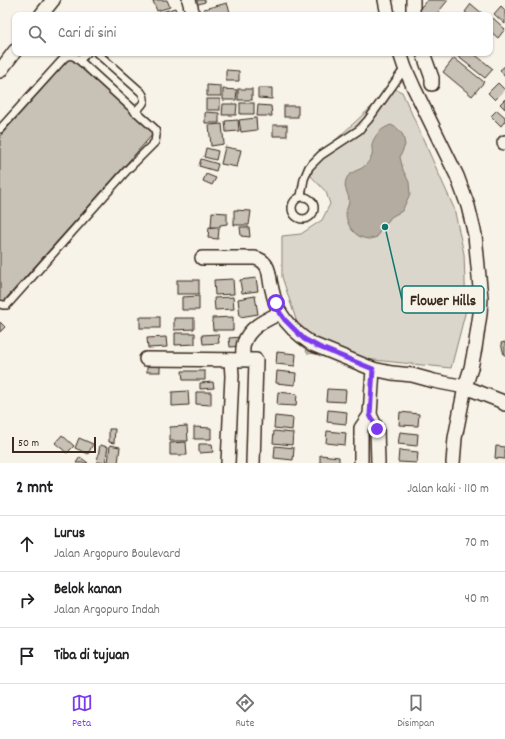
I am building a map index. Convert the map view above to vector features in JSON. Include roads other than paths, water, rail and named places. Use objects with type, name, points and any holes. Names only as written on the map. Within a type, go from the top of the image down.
[{"type":"street","points":[[43,12],[53,0]]},
{"type":"street","points":[[189,0],[192,12]]},
{"type":"street","points":[[385,0],[387,12]]},
{"type":"street","points":[[413,0],[413,12]]},
{"type":"street","points":[[0,71],[12,55]]},
{"type":"street","points":[[401,56],[405,68],[457,176],[468,206],[475,235],[481,298],[480,314],[471,368],[465,387],[455,438],[453,463]]},
{"type":"street","points":[[424,56],[432,78],[432,84]]},
{"type":"street","points":[[202,258],[255,258],[265,263],[280,313],[293,329],[312,344],[373,369],[412,375],[465,387],[505,404]]},
{"type":"street","points":[[228,463],[232,376],[237,359],[247,336],[261,322],[280,313]]},
{"type":"street","points":[[146,359],[256,360],[253,463]]},
{"type":"street","points":[[373,369],[370,415],[377,429],[378,463]]},
{"type":"street","points":[[361,463],[361,428],[370,415]]},
{"type":"lane","points":[[0,129],[68,56]]},
{"type":"lane","points":[[0,304],[7,305],[154,142],[156,135],[155,129],[74,56]]},
{"type":"lane","points":[[79,60],[84,56]]},
{"type":"lane","points":[[100,56],[143,95],[143,103],[136,112]]},
{"type":"lane","points":[[301,196],[304,179],[309,167],[322,155],[359,130],[368,120],[405,68]]},
{"type":"place","name":"Flower Hills","points":[[385,227]]}]
